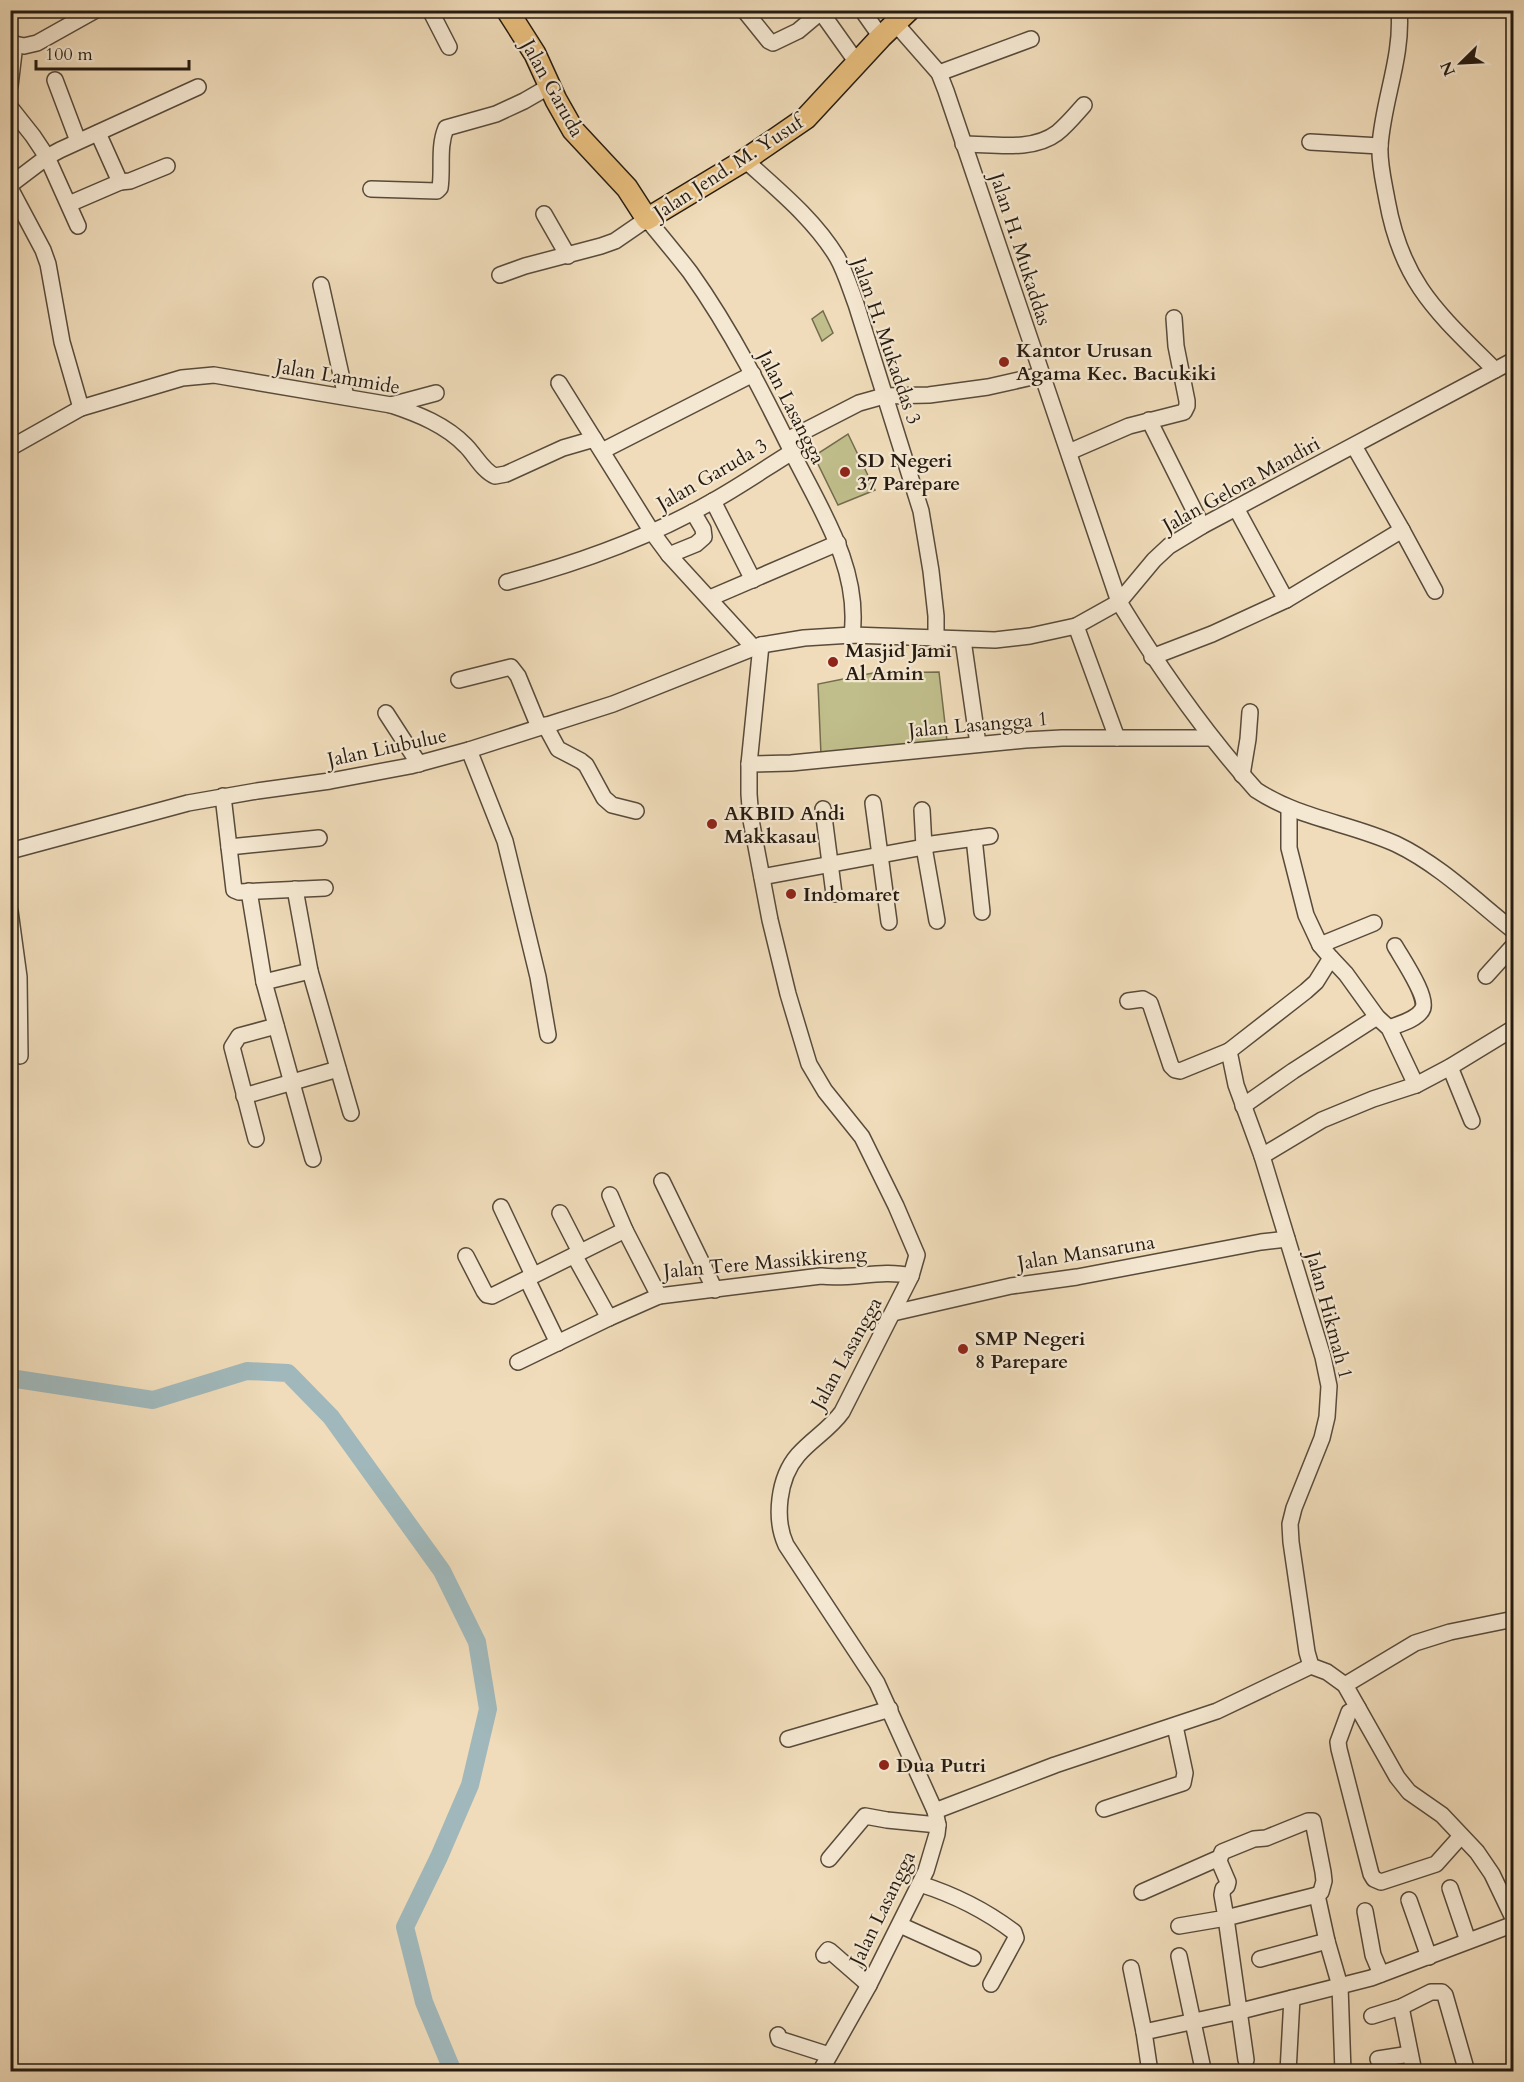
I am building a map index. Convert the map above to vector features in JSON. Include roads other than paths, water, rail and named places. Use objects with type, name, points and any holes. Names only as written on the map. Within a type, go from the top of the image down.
[{"type":"highway","name":"Jalan Garuda","points":[[507,10],[535,54],[573,130],[627,189],[647,219]]},
{"type":"highway","name":"Jalan Jend. M. Yusuf","points":[[647,219],[675,200],[745,160],[806,118],[896,24]]},
{"type":"highway","points":[[627,189],[675,200]]},
{"type":"street","points":[[10,86],[13,44],[24,46],[37,43],[96,10]]},
{"type":"street","points":[[430,10],[449,47]]},
{"type":"street","points":[[744,10],[773,43],[798,31],[822,11],[858,64]]},
{"type":"street","name":"Jalan H. Mukaddas","points":[[862,10],[896,24],[939,73],[1119,602],[1152,657],[1184,703],[1242,775],[1256,790],[1270,800],[1393,843],[1411,852],[1432,865],[1514,931]]},
{"type":"street","points":[[1399,10],[1399,47],[1380,146],[1395,240],[1409,272],[1424,296],[1495,370]]},
{"type":"street","points":[[939,73],[1031,39]]},
{"type":"street","points":[[55,80],[78,141]]},
{"type":"street","points":[[371,189],[437,191],[441,182],[442,146],[446,128],[496,114],[550,86]]},
{"type":"street","points":[[81,408],[62,342],[48,264],[10,187],[47,157],[198,87]]},
{"type":"street","points":[[963,144],[1014,145],[1044,140],[1057,134],[1084,105]]},
{"type":"street","points":[[10,107],[47,157],[78,226]]},
{"type":"street","points":[[98,133],[120,182]]},
{"type":"street","points":[[1310,142],[1380,146]]},
{"type":"street","name":"Jalan H. Mukaddas 3","points":[[745,160],[791,201],[818,230],[838,258],[856,304],[921,511],[931,571],[936,640]]},
{"type":"street","points":[[69,204],[120,182],[130,181],[167,166]]},
{"type":"street","points":[[544,214],[568,256]]},
{"type":"street","points":[[500,274],[615,241],[647,219]]},
{"type":"street","name":"Jalan Lasangga","points":[[647,219],[689,272],[753,374],[838,543],[852,587],[854,618],[852,635]]},
{"type":"street","points":[[321,285],[346,397]]},
{"type":"street","points":[[1069,452],[1129,426],[1184,412],[1187,406],[1176,346],[1174,318]]},
{"type":"street","name":"Jalan Gelora Mandiri","points":[[758,647],[804,638],[852,635],[936,640],[995,640],[1030,636],[1076,626],[1119,602],[1154,560],[1169,546],[1202,526],[1514,360]]},
{"type":"street","points":[[598,445],[753,374]]},
{"type":"street","name":"Jalan Lammide","points":[[10,448],[81,408],[171,380],[214,375],[392,405],[423,417],[451,434],[465,445],[488,472],[495,476],[506,474],[563,448],[598,445]]},
{"type":"street","name":"Jalan Garuda 3","points":[[507,582],[582,560],[652,532],[693,512],[713,501],[841,411],[859,403],[884,396],[929,395],[978,388],[1041,375]]},
{"type":"street","points":[[559,383],[652,532],[669,555],[758,647],[749,764],[751,820],[788,994],[809,1064],[817,1080],[866,1145],[915,1248],[914,1269]]},
{"type":"street","points":[[392,405],[436,393]]},
{"type":"street","points":[[1149,420],[1202,526]]},
{"type":"street","points":[[1354,446],[1435,591]]},
{"type":"street","points":[[713,501],[753,580]]},
{"type":"street","points":[[1236,508],[1286,600]]},
{"type":"street","points":[[669,555],[696,544],[704,537],[703,529],[693,512]]},
{"type":"street","points":[[1152,657],[1212,634],[1286,600],[1401,530]]},
{"type":"street","points":[[710,598],[838,543]]},
{"type":"street","points":[[1076,626],[1117,738]]},
{"type":"street","points":[[963,640],[978,744]]},
{"type":"street","name":"Jalan Liubulue","points":[[10,851],[188,803],[359,776],[419,764],[613,704],[758,647]]},
{"type":"street","points":[[459,681],[511,667],[518,676],[542,726],[558,749],[586,765],[604,798],[612,805],[636,811]]},
{"type":"street","points":[[1242,775],[1250,712]]},
{"type":"street","points":[[386,713],[419,764]]},
{"type":"street","name":"Jalan Lasangga 1","points":[[749,764],[791,763],[1062,738],[1211,738]]},
{"type":"street","points":[[469,750],[505,842],[538,976],[548,1035]]},
{"type":"street","points":[[224,796],[234,890],[325,888]]},
{"type":"street","points":[[873,803],[889,922]]},
{"type":"street","points":[[1289,808],[1289,848],[1306,915],[1320,945],[1363,995],[1377,1017],[1389,1028],[1416,1085]]},
{"type":"street","points":[[823,809],[834,894]]},
{"type":"street","points":[[922,810],[924,847],[937,921]]},
{"type":"street","points":[[762,877],[932,844],[982,837],[982,912]]},
{"type":"street","points":[[229,847],[319,838]]},
{"type":"street","points":[[295,889],[310,971],[351,1113]]},
{"type":"street","points":[[249,891],[264,982],[313,1159]]},
{"type":"street","points":[[10,911],[18,977],[20,1056]]},
{"type":"street","points":[[1320,945],[1374,922]]},
{"type":"street","points":[[1486,976],[1514,945]]},
{"type":"street","points":[[1389,1028],[1415,1016],[1424,1006],[1421,992],[1395,946]]},
{"type":"street","points":[[1128,1001],[1143,999],[1150,1003],[1171,1066],[1180,1071],[1229,1051],[1316,982],[1331,958]]},
{"type":"street","points":[[264,982],[310,971]]},
{"type":"street","points":[[1243,1106],[1377,1017]]},
{"type":"street","points":[[256,1139],[233,1046],[238,1036],[276,1026]]},
{"type":"street","points":[[1262,1156],[1322,1120],[1362,1103],[1416,1085],[1514,1028]]},
{"type":"street","name":"Jalan Hikmah 1","points":[[1229,1051],[1243,1106],[1262,1156],[1323,1357],[1329,1386],[1327,1417],[1322,1438],[1294,1508],[1290,1524],[1311,1666]]},
{"type":"street","points":[[1450,1067],[1473,1121]]},
{"type":"street","points":[[244,1096],[338,1069]]},
{"type":"street","points":[[662,1181],[715,1290]]},
{"type":"street","name":"Jalan Tere Massikkireng","points":[[610,1195],[659,1296],[821,1275],[834,1269],[914,1269]]},
{"type":"street","points":[[501,1207],[558,1343]]},
{"type":"street","points":[[560,1213],[609,1318]]},
{"type":"street","points":[[466,1256],[487,1295],[496,1294],[625,1230]]},
{"type":"street","name":"Jalan Mansaruna","points":[[893,1314],[1011,1286],[1077,1277],[1287,1239]]},
{"type":"street","name":"Jalan Lasangga","points":[[820,2072],[869,1985],[920,1884],[931,1857],[937,1818],[890,1709],[865,1665],[786,1545],[779,1518],[782,1490],[798,1455],[842,1412],[914,1269]]},
{"type":"street","points":[[518,1362],[659,1296]]},
{"type":"street","points":[[1345,1685],[1414,1644],[1450,1632],[1514,1619]]},
{"type":"street","points":[[829,1859],[865,1816],[887,1820],[937,1818],[1055,1765],[1217,1711],[1311,1666],[1327,1672],[1345,1685],[1397,1777],[1409,1792],[1442,1815],[1477,1852],[1492,1874],[1514,1922],[1381,1974],[1241,2011],[1144,2032]]},
{"type":"street","points":[[1358,1708],[1349,1712],[1338,1742],[1374,1879],[1382,1882],[1436,1864],[1461,1836]]},
{"type":"street","points":[[788,1739],[890,1709]]},
{"type":"street","points":[[1104,1809],[1183,1783],[1185,1773],[1175,1726]]},
{"type":"street","points":[[1179,1926],[1226,1918],[1317,1895],[1321,1892],[1323,1872],[1314,1822],[1311,1820],[1269,1837],[1254,1839],[1221,1852],[1219,1858],[1228,1882],[1222,1895],[1226,1918],[1241,2011],[1246,2060]]},
{"type":"street","points":[[1142,1892],[1219,1858]]},
{"type":"street","points":[[920,1884],[974,1905],[1014,1932],[1016,1938],[991,1984]]},
{"type":"street","points":[[1450,1888],[1468,1941]]},
{"type":"street","points":[[1317,1895],[1340,1986],[1343,2072]]},
{"type":"street","points":[[1409,1900],[1429,1957]]},
{"type":"street","points":[[1365,1911],[1373,1955],[1381,1974]]},
{"type":"street","points":[[900,1925],[974,1958]]},
{"type":"street","points":[[1260,1959],[1327,1941]]},
{"type":"street","points":[[824,1955],[828,1950],[830,1951],[869,1985]]},
{"type":"street","points":[[1179,1956],[1203,2069]]},
{"type":"street","points":[[1131,1968],[1150,2072]]},
{"type":"street","points":[[1372,2016],[1401,2007],[1431,1992],[1442,1992],[1445,1995],[1467,2072]]},
{"type":"street","points":[[1288,2072],[1292,1998]]},
{"type":"street","points":[[1401,2007],[1414,2072]]},
{"type":"street","points":[[778,2036],[779,2039],[828,2055]]},
{"type":"street","points":[[1378,2059],[1410,2054]]},
{"type":"waterway","points":[[10,1378],[153,1400],[247,1371],[288,1373],[331,1417],[442,1571],[477,1642],[488,1709],[470,1785],[405,1927],[424,2002],[453,2072]]},
{"type":"place","name":"Kantor Urusan Agama Kec. Bacukiki","points":[[1004,362]]},
{"type":"place","name":"SD Negeri 37 Parepare","points":[[845,472]]},
{"type":"place","name":"Masjid Jami Al Amin","points":[[833,662]]},
{"type":"place","name":"AKBID Andi Makkasau","points":[[712,824]]},
{"type":"place","name":"Indomaret","points":[[791,894]]},
{"type":"place","name":"SMP Negeri 8 Parepare","points":[[963,1349]]},
{"type":"place","name":"Dua Putri","points":[[884,1765]]}]
